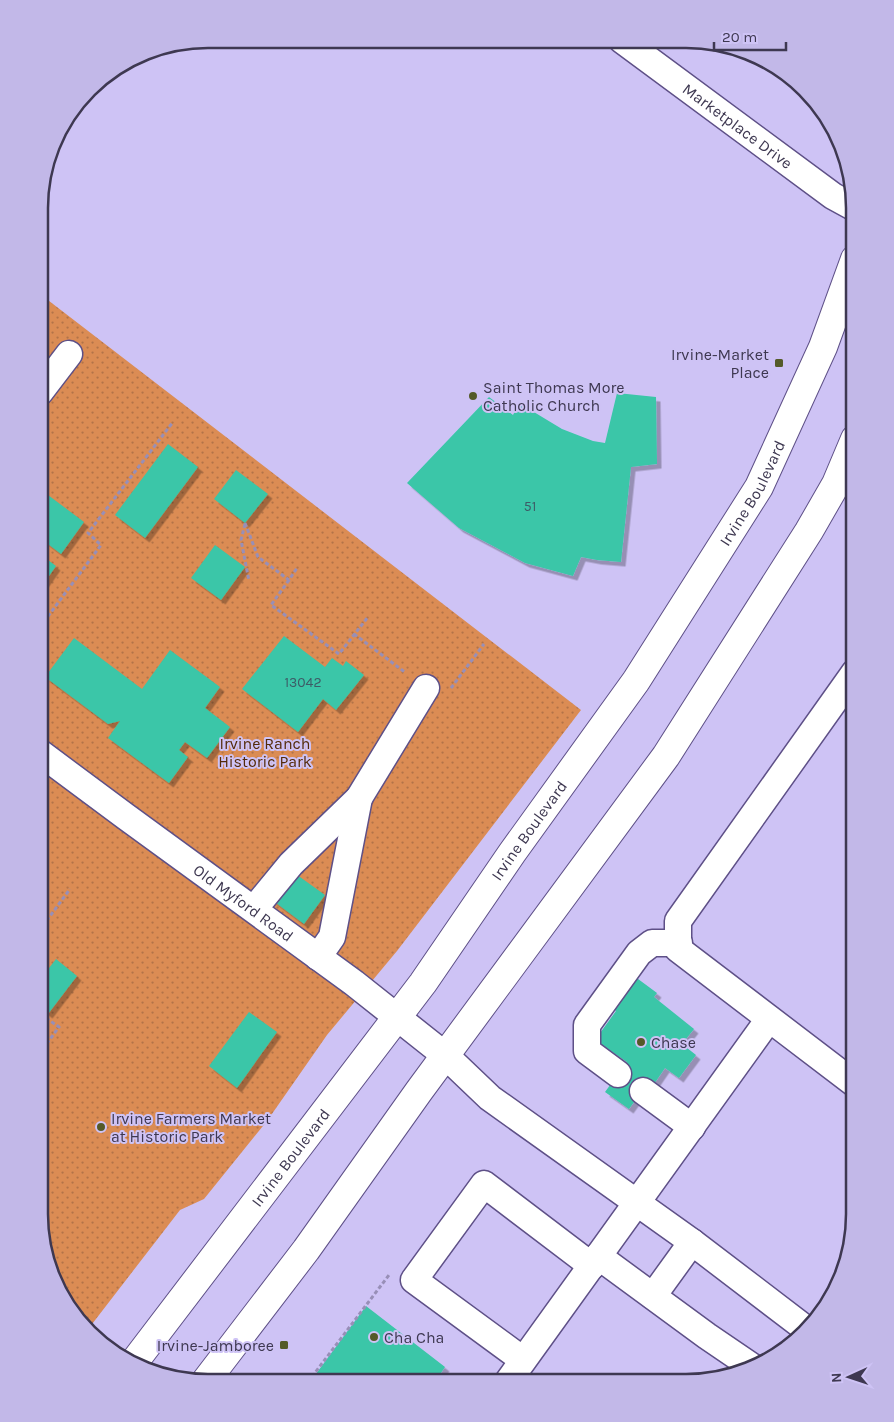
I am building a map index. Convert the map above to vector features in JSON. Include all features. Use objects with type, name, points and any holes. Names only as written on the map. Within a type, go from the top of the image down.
[{"type":"main road","name":"Irvine Boulevard","points":[[137,1358],[423,983],[512,853],[636,681],[758,487],[823,347],[846,284]]},
{"type":"main road","points":[[211,1374],[306,1250],[666,756],[809,531],[836,484],[846,460]]},
{"type":"street","name":"Marketplace Drive","points":[[633,48],[833,196],[846,203]]},
{"type":"street","points":[[48,382],[69,354]]},
{"type":"street","points":[[846,685],[678,921],[678,949],[846,1077]]},
{"type":"street","points":[[254,909],[291,864],[359,798],[426,688]]},
{"type":"street","name":"Old Myford Road","points":[[48,759],[354,983],[446,1056],[490,1098],[692,1242],[802,1325]]},
{"type":"street","points":[[318,957],[332,937],[359,798]]},
{"type":"street","points":[[618,1074],[587,1051],[587,1025],[639,953],[652,943],[678,943]]},
{"type":"street","points":[[513,1374],[769,1018]]},
{"type":"street","points":[[643,1091],[692,1127]]},
{"type":"street","points":[[523,1360],[414,1280],[484,1184],[595,1261],[653,1296],[746,1363]]},
{"type":"street","points":[[653,1296],[692,1242]]},
{"type":"path","points":[[48,616],[101,545],[88,533],[173,422]]},
{"type":"path","points":[[249,581],[241,540],[245,523],[258,556],[289,580]]},
{"type":"path","points":[[297,568],[272,605],[339,654],[368,617]]},
{"type":"path","points":[[354,634],[443,700],[484,644]]},
{"type":"path","points":[[48,919],[70,889]]},
{"type":"path","points":[[48,1019],[59,1027],[48,1042]]},
{"type":"path","points":[[314,1374],[389,1275],[414,1280]]},
{"type":"green space","name":"Irvine Ranch Historic Park","points":[[48,300],[581,710],[397,951],[327,1035],[267,1121],[204,1199],[180,1210],[91,1325],[69,1295],[60,1276],[49,1236],[48,1215]]},
{"type":"building","points":[[617,393],[656,397],[657,464],[631,467],[621,562],[581,557],[573,576],[525,563],[459,528],[407,483],[489,397],[513,415],[519,403],[562,429],[593,441],[605,443]]},
{"type":"building","points":[[168,444],[198,467],[145,538],[115,515]]},
{"type":"building","points":[[236,470],[268,494],[245,523],[214,499]]},
{"type":"building","points":[[48,495],[84,522],[61,554],[48,544]]},
{"type":"building","points":[[215,545],[245,567],[221,600],[191,578]]},
{"type":"building","points":[[48,560],[56,566],[48,578]]},
{"type":"building","points":[[284,636],[325,667],[332,658],[343,666],[346,661],[364,675],[336,710],[323,699],[298,732],[242,689]]},
{"type":"building","points":[[74,638],[142,689],[170,650],[220,687],[205,708],[230,727],[207,758],[185,742],[179,750],[188,757],[169,783],[108,738],[120,721],[108,724],[48,679],[48,673]]},
{"type":"building","points":[[293,872],[325,895],[304,924],[272,900]]},
{"type":"building","points":[[56,959],[77,976],[48,1014],[48,969]]},
{"type":"building","name":"Chase","points":[[634,976],[657,993],[654,997],[694,1029],[682,1044],[696,1055],[679,1078],[665,1068],[654,1084],[649,1081],[629,1109],[605,1092],[627,1062],[595,1040],[616,1011],[611,1007]]},
{"type":"building","points":[[249,1012],[277,1032],[237,1088],[209,1066]]},
{"type":"building","name":"Cha Cha","points":[[366,1306],[445,1367],[440,1374],[316,1374]]},
{"type":"place","name":"Irvine-Market Place","points":[[779,363]]},
{"type":"place","name":"Saint Thomas More Catholic Church","points":[[473,396]]},
{"type":"place","name":"Chase","points":[[641,1042]]},
{"type":"place","name":"Irvine Farmers Market at Historic Park","points":[[101,1127]]},
{"type":"place","name":"Cha Cha","points":[[374,1337]]},
{"type":"place","name":"Irvine-Jamboree","points":[[284,1345]]}]
